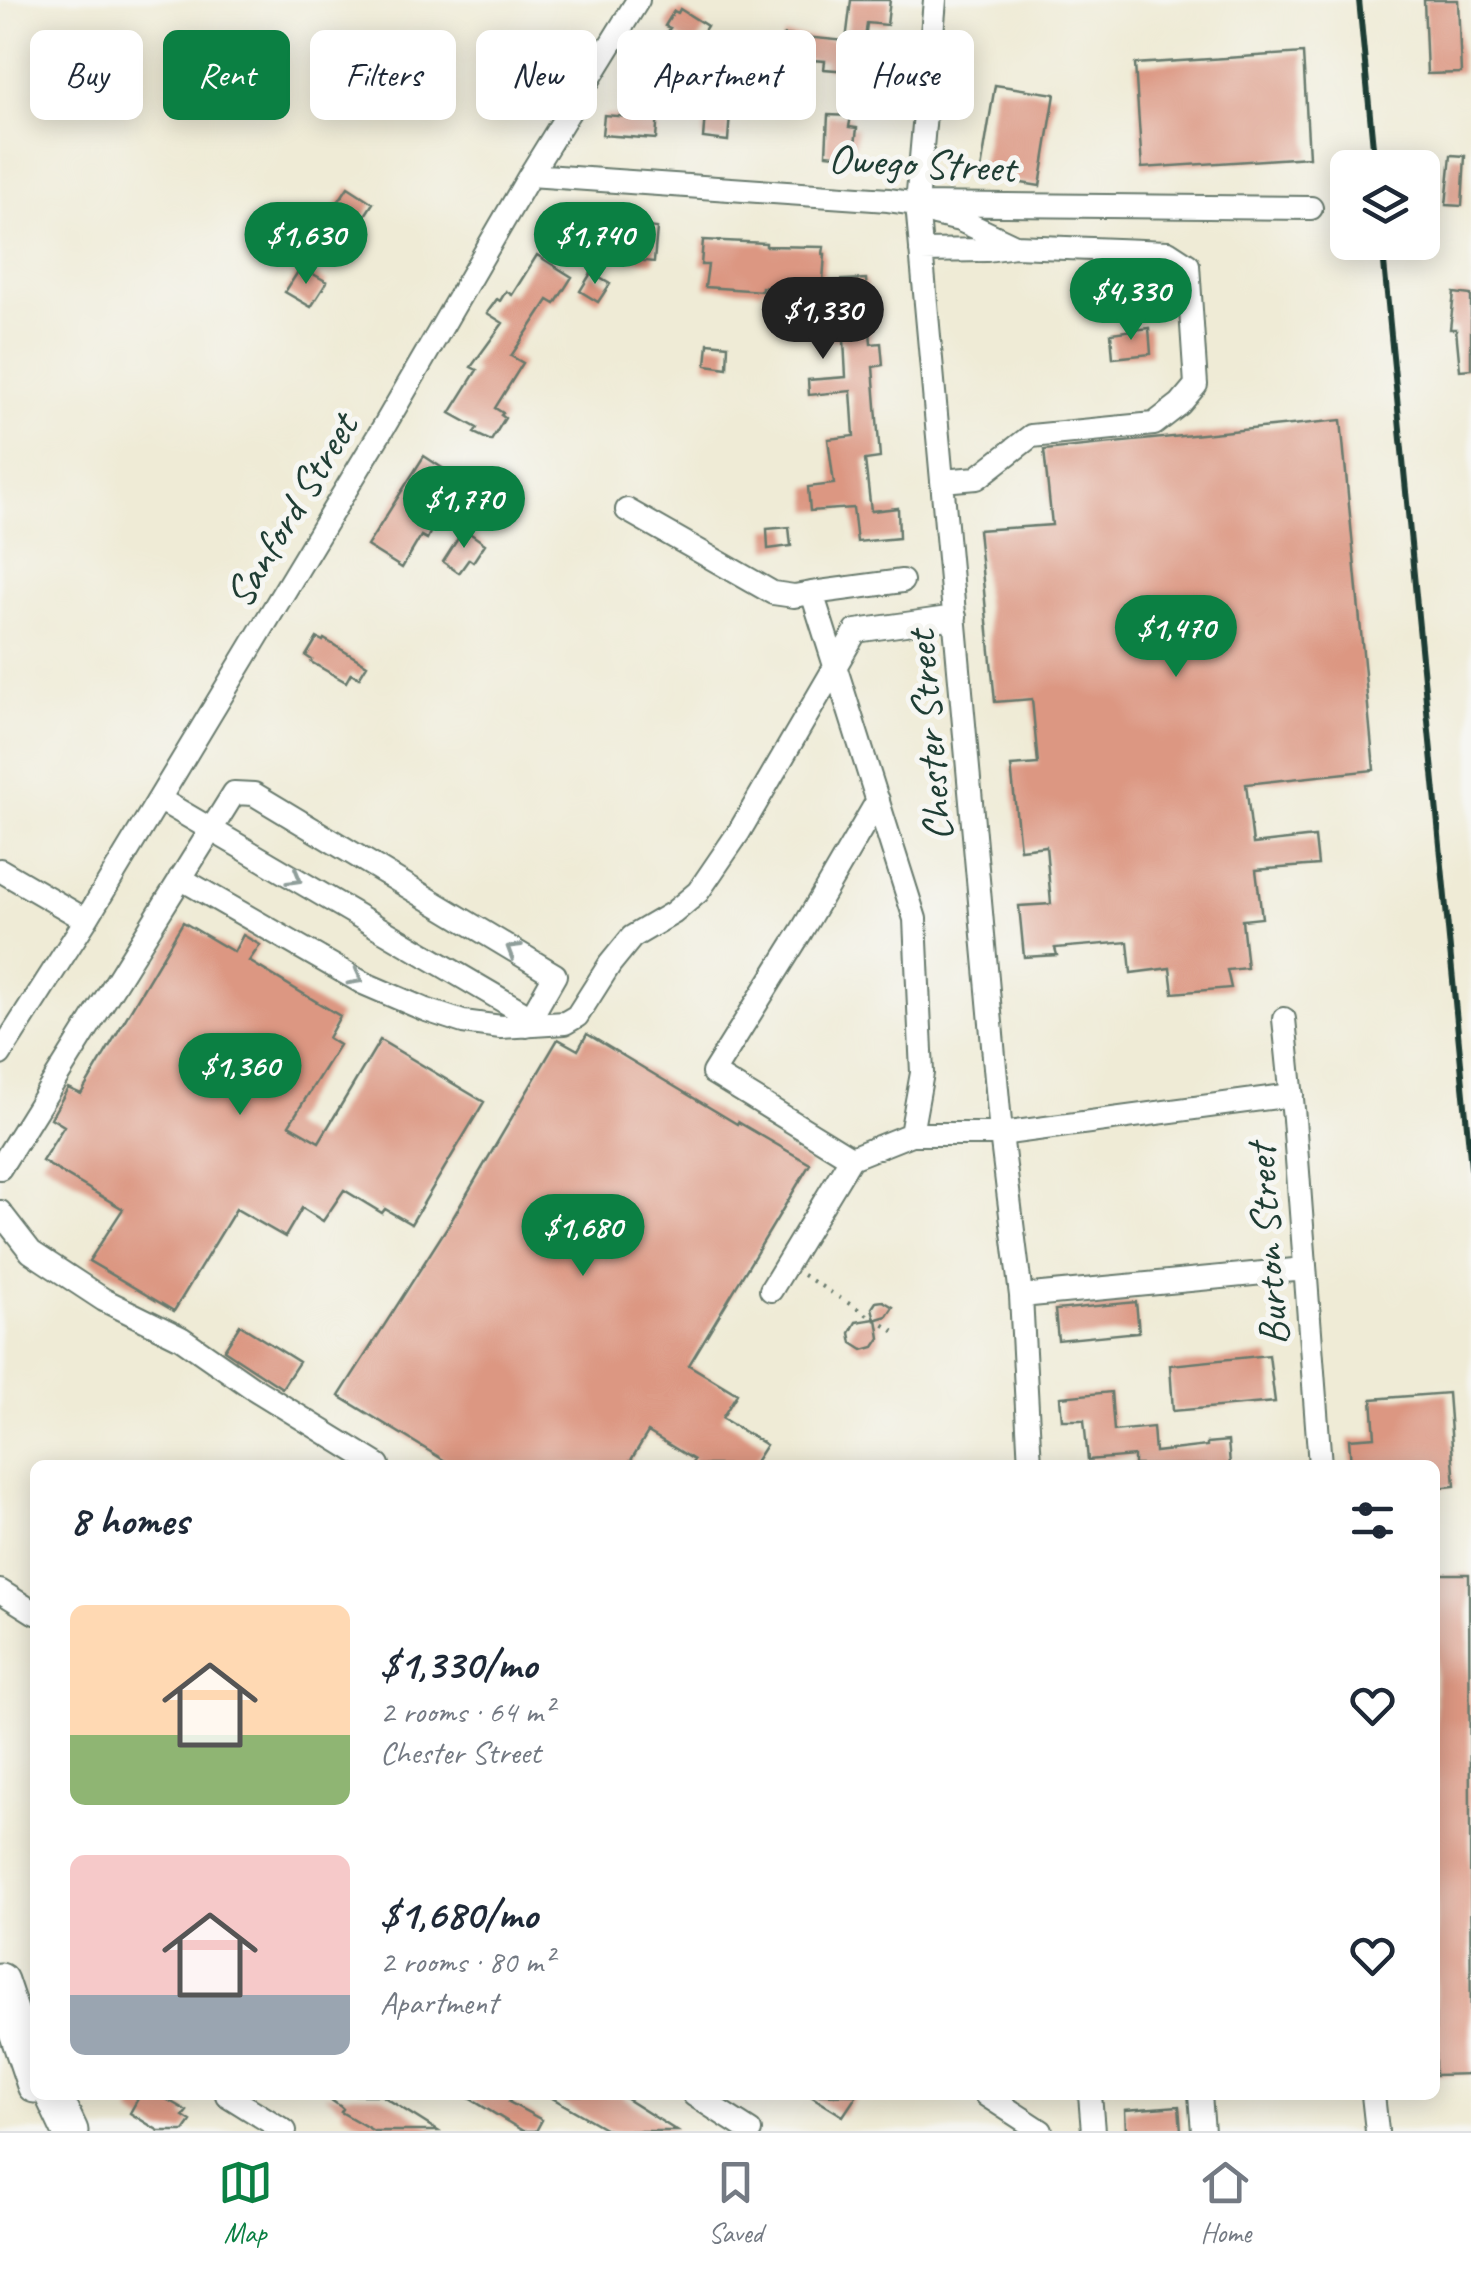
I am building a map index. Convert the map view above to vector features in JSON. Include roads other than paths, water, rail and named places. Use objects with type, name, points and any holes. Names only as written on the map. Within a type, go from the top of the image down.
[{"type":"highway","points":[[3,1989],[30,2047]]},
{"type":"highway","points":[[3,1989],[30,2070]]},
{"type":"highway","points":[[40,2100],[50,2131]]},
{"type":"highway","points":[[55,2100],[70,2131]]},
{"type":"street","name":"Sanford Street","points":[[0,1054],[86,920],[638,0]]},
{"type":"street","name":"Chester Street","points":[[935,0],[917,210],[1001,1134],[1021,1296],[1030,1460]]},
{"type":"street","name":"Owego Street","points":[[530,175],[888,200],[917,210],[1311,208]]},
{"type":"street","points":[[917,210],[960,220],[1015,246]]},
{"type":"street","points":[[921,252],[1015,246],[1168,252],[1188,265],[1196,385],[1180,404],[1154,424],[1031,436],[977,478],[942,481]]},
{"type":"street","points":[[627,510],[773,593],[794,596],[902,581]]},
{"type":"street","points":[[812,592],[915,920],[922,1073],[911,1134]]},
{"type":"street","points":[[180,878],[392,996],[463,1022],[500,1027],[529,1021],[565,1023],[577,1016],[632,938],[698,892],[739,832],[856,631],[955,617]]},
{"type":"street","points":[[0,1168],[234,793],[254,794],[555,975],[529,1021]]},
{"type":"street","points":[[159,798],[529,1021]]},
{"type":"street","points":[[852,1158],[713,1073],[878,800]]},
{"type":"street","points":[[0,870],[86,920]]},
{"type":"street","name":"Burton Street","points":[[1284,1019],[1320,1460]]},
{"type":"street","points":[[771,1290],[852,1158],[911,1134],[1001,1134],[1292,1095]]},
{"type":"street","points":[[0,1212],[32,1252],[60,1272],[104,1300],[181,1338],[370,1460]]},
{"type":"street","points":[[1021,1296],[1305,1269]]},
{"type":"street","points":[[0,1591],[30,1611]]},
{"type":"street","points":[[235,2100],[285,2131]]},
{"type":"street","points":[[702,2100],[750,2131]]},
{"type":"street","points":[[994,2100],[1041,2131]]},
{"type":"street","points":[[1090,2100],[1093,2131]]},
{"type":"street","points":[[1200,2100],[1203,2131]]},
{"type":"street","points":[[1374,2100],[1377,2131]]},
{"type":"railway","points":[[1359,0],[1373,150]]},
{"type":"railway","points":[[1384,260],[1471,1168]]}]
